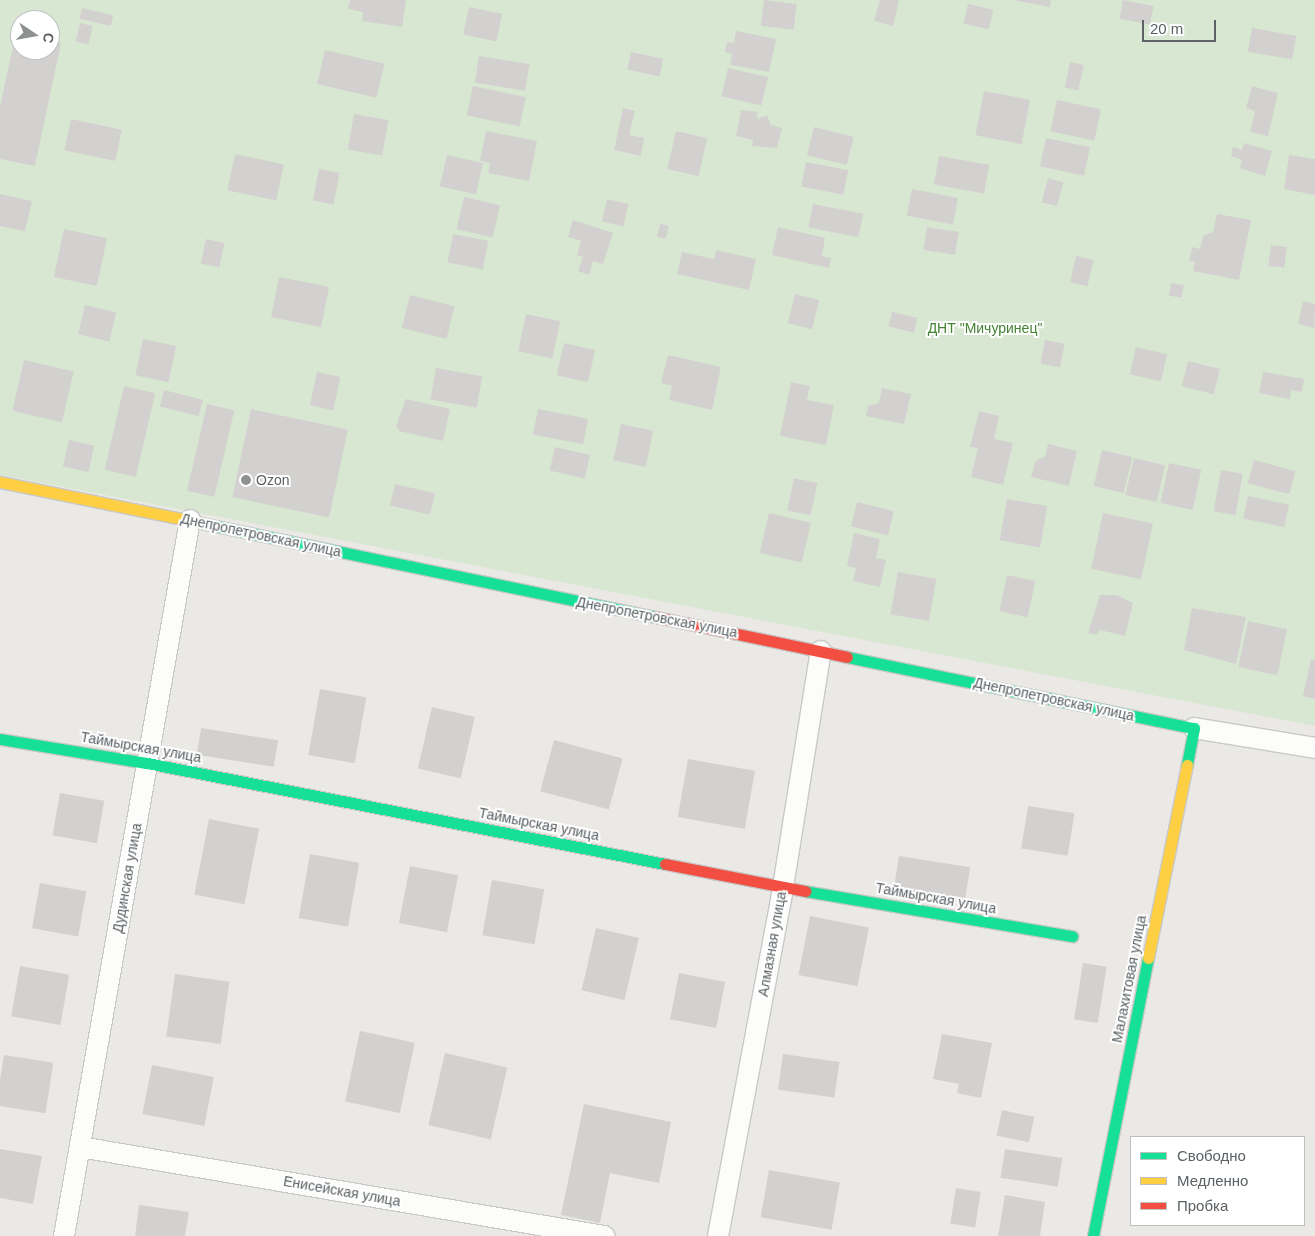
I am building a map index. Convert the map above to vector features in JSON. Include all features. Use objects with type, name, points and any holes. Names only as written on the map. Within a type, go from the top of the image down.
[{"type":"street","name":"Днепропетровская улица","points":[[0,482],[1194,728],[1315,748]]},
{"type":"street","name":"Дудинская улица","points":[[64,1236],[190,520]]},
{"type":"street","name":"Алмазная улица","points":[[718,1236],[783,887],[821,651]]},
{"type":"street","name":"Малахитовая улица","points":[[1093,1236],[1194,728]]},
{"type":"street","name":"Таймырская улица","points":[[0,738],[147,763],[783,887],[1072,936]]},
{"type":"street","name":"Енисейская улица","points":[[80,1147],[604,1236]]},
{"type":"green space","name":"ДНТ \"Мичуринец\"","points":[[0,0],[1315,0],[1315,726],[0,475]]},
{"type":"building","points":[[350,0],[406,0],[402,27],[362,21],[363,12],[348,9]]},
{"type":"building","points":[[764,0],[797,4],[794,30],[761,26]]},
{"type":"building","points":[[880,0],[899,0],[893,26],[874,21]]},
{"type":"building","points":[[1014,0],[1051,0],[1050,7]]},
{"type":"building","points":[[1123,0],[1153,6],[1150,25],[1119,19]]},
{"type":"building","points":[[968,4],[993,10],[989,29],[964,23]]},
{"type":"building","points":[[469,7],[502,14],[496,41],[463,34]]},
{"type":"building","points":[[82,8],[113,15],[111,26],[80,19]]},
{"type":"building","points":[[80,23],[93,26],[88,44],[76,42]]},
{"type":"building","points":[[1252,28],[1296,36],[1292,59],[1248,52]]},
{"type":"building","points":[[736,31],[776,39],[769,72],[730,65],[732,54],[725,52],[727,42],[734,43]]},
{"type":"building","points":[[325,50],[384,64],[377,98],[317,84]]},
{"type":"building","points":[[631,52],[663,59],[660,76],[627,70]]},
{"type":"building","points":[[479,56],[529,64],[525,91],[475,83]]},
{"type":"building","points":[[10,60],[57,60],[35,166],[0,159],[0,106]]},
{"type":"building","points":[[1070,62],[1084,65],[1078,90],[1065,87]]},
{"type":"building","points":[[728,68],[768,77],[761,105],[721,96]]},
{"type":"building","points":[[473,86],[526,97],[520,127],[467,115]]},
{"type":"building","points":[[1252,86],[1278,93],[1268,136],[1250,132],[1255,111],[1246,108]]},
{"type":"building","points":[[984,91],[1030,100],[1022,144],[975,135]]},
{"type":"building","points":[[1057,100],[1101,109],[1094,141],[1050,131]]},
{"type":"building","points":[[623,108],[635,111],[629,135],[644,138],[641,156],[614,150]]},
{"type":"building","points":[[741,110],[757,112],[758,119],[767,115],[771,125],[782,128],[777,148],[752,146],[753,140],[736,136]]},
{"type":"building","points":[[354,114],[388,120],[382,156],[348,149]]},
{"type":"building","points":[[71,119],[122,130],[115,161],[64,150]]},
{"type":"building","points":[[814,127],[854,137],[847,165],[807,155]]},
{"type":"building","points":[[486,131],[537,141],[529,181],[488,173],[490,163],[480,161]]},
{"type":"building","points":[[676,131],[707,138],[698,176],[667,169]]},
{"type":"building","points":[[1046,138],[1090,147],[1084,176],[1040,166]]},
{"type":"building","points":[[1244,143],[1272,151],[1265,176],[1240,168],[1242,160],[1231,156],[1233,147],[1242,150]]},
{"type":"building","points":[[235,154],[284,164],[276,201],[227,190]]},
{"type":"building","points":[[447,155],[483,163],[476,195],[440,186]]},
{"type":"building","points":[[1289,155],[1315,159],[1315,195],[1284,189]]},
{"type":"building","points":[[939,156],[989,165],[984,193],[934,185]]},
{"type":"building","points":[[806,162],[848,170],[843,195],[801,187]]},
{"type":"building","points":[[319,169],[340,173],[334,204],[313,200]]},
{"type":"building","points":[[1048,178],[1063,182],[1057,206],[1042,202]]},
{"type":"building","points":[[912,189],[958,198],[953,224],[907,216]]},
{"type":"building","points":[[0,194],[32,201],[25,231],[0,226]]},
{"type":"building","points":[[464,197],[500,205],[493,237],[457,229]]},
{"type":"building","points":[[607,199],[628,204],[623,226],[602,221]]},
{"type":"building","points":[[813,204],[863,214],[858,237],[808,228]]},
{"type":"building","points":[[1217,214],[1251,220],[1239,280],[1193,271],[1195,262],[1189,261],[1192,247],[1200,249],[1203,236],[1213,232]]},
{"type":"building","points":[[573,220],[613,233],[603,264],[593,261],[589,275],[578,271],[583,257],[577,255],[581,241],[568,237]]},
{"type":"building","points":[[660,224],[669,226],[666,239],[657,237]]},
{"type":"building","points":[[778,227],[825,238],[822,256],[831,258],[829,268],[772,255]]},
{"type":"building","points":[[927,227],[959,232],[955,255],[923,250]]},
{"type":"building","points":[[64,229],[107,238],[97,286],[54,277]]},
{"type":"building","points":[[453,234],[488,241],[483,269],[447,262]]},
{"type":"building","points":[[206,239],[225,243],[219,267],[201,263]]},
{"type":"building","points":[[1271,245],[1287,247],[1284,268],[1268,266]]},
{"type":"building","points":[[716,250],[756,259],[749,290],[677,274],[682,252],[714,259]]},
{"type":"building","points":[[1076,256],[1094,260],[1087,286],[1070,282]]},
{"type":"building","points":[[279,277],[329,287],[321,327],[271,317]]},
{"type":"building","points":[[1171,283],[1184,285],[1182,298],[1169,296]]},
{"type":"building","points":[[795,294],[819,300],[812,329],[788,323]]},
{"type":"building","points":[[410,295],[455,306],[446,339],[402,328]]},
{"type":"building","points":[[1303,301],[1315,304],[1314,328],[1298,324]]},
{"type":"building","points":[[85,305],[116,312],[109,341],[78,334]]},
{"type":"building","points":[[892,312],[917,318],[914,332],[889,327]]},
{"type":"building","points":[[526,314],[560,321],[552,358],[518,351]]},
{"type":"building","points":[[143,339],[176,346],[169,382],[135,375]]},
{"type":"building","points":[[1045,340],[1065,344],[1060,367],[1040,364]]},
{"type":"building","points":[[564,343],[595,350],[588,382],[557,375]]},
{"type":"building","points":[[1136,347],[1167,354],[1161,381],[1130,374]]},
{"type":"building","points":[[668,355],[721,367],[712,410],[669,400],[672,386],[661,383]]},
{"type":"building","points":[[24,360],[74,371],[62,422],[12,411]]},
{"type":"building","points":[[1188,361],[1220,369],[1214,394],[1182,386]]},
{"type":"building","points":[[436,368],[482,376],[477,408],[430,400]]},
{"type":"building","points":[[317,372],[340,377],[333,410],[310,405]]},
{"type":"building","points":[[1263,372],[1304,379],[1302,392],[1291,390],[1290,399],[1259,393]]},
{"type":"building","points":[[791,382],[810,386],[807,400],[834,405],[826,445],[780,436]]},
{"type":"building","points":[[124,386],[155,393],[136,477],[105,470]]},
{"type":"building","points":[[882,388],[911,394],[904,424],[866,416],[868,406],[879,403]]},
{"type":"building","points":[[164,390],[203,400],[199,416],[160,406]]},
{"type":"building","points":[[406,399],[450,409],[443,441],[399,431],[396,426]]},
{"type":"building","points":[[207,404],[234,410],[214,497],[187,491]]},
{"type":"building","points":[[251,409],[348,430],[329,518],[232,497]]},
{"type":"building","points":[[538,409],[588,419],[583,444],[533,435]]},
{"type":"building","points":[[979,411],[999,416],[994,439],[1013,443],[1003,485],[971,477],[978,448],[970,447]]},
{"type":"building","points":[[621,424],[653,431],[646,467],[613,460]]},
{"type":"building","points":[[69,440],[94,446],[88,472],[63,466]]},
{"type":"building","points":[[1048,444],[1077,451],[1069,486],[1031,477],[1036,460],[1045,457]]},
{"type":"building","points":[[555,447],[590,455],[585,478],[550,470]]},
{"type":"building","points":[[1102,450],[1132,457],[1124,493],[1094,486]]},
{"type":"building","points":[[1134,458],[1165,465],[1157,502],[1125,495]]},
{"type":"building","points":[[1254,460],[1296,471],[1289,494],[1248,483]]},
{"type":"building","points":[[1169,463],[1201,470],[1193,510],[1160,503]]},
{"type":"building","points":[[1221,470],[1243,474],[1235,515],[1214,511]]},
{"type":"building","points":[[794,478],[817,483],[811,515],[787,510]]},
{"type":"building","points":[[395,484],[435,493],[430,515],[390,505]]},
{"type":"building","points":[[1248,496],[1289,505],[1284,527],[1243,518]]},
{"type":"building","points":[[1007,499],[1047,506],[1040,547],[1000,540]]},
{"type":"building","points":[[857,502],[894,511],[888,535],[851,526]]},
{"type":"building","points":[[769,513],[811,523],[802,563],[760,553]]},
{"type":"building","points":[[1103,513],[1153,524],[1141,579],[1091,569]]},
{"type":"building","points":[[854,533],[880,539],[876,558],[886,560],[880,587],[853,581],[856,568],[847,566]]},
{"type":"building","points":[[898,572],[936,579],[929,621],[891,614]]},
{"type":"building","points":[[1007,575],[1035,581],[1028,617],[999,611]]},
{"type":"building","points":[[1100,595],[1117,595],[1133,603],[1125,636],[1100,630],[1096,635],[1088,633]]},
{"type":"building","points":[[1192,608],[1216,612],[1215,621],[1217,612],[1246,617],[1236,664],[1184,650]]},
{"type":"building","points":[[1248,621],[1287,629],[1277,675],[1238,667]]},
{"type":"building","points":[[1311,659],[1315,660],[1315,699],[1303,696]]},
{"type":"building","points":[[320,689],[366,697],[355,763],[308,755]]},
{"type":"building","points":[[432,707],[475,717],[461,778],[418,768]]},
{"type":"building","points":[[201,728],[278,740],[274,767],[197,755]]},
{"type":"building","points":[[554,740],[623,758],[609,810],[540,791]]},
{"type":"building","points":[[688,759],[755,771],[745,829],[678,817]]},
{"type":"building","points":[[60,793],[104,801],[97,843],[53,835]]},
{"type":"building","points":[[1028,806],[1074,813],[1068,856],[1021,848]]},
{"type":"building","points":[[209,819],[259,829],[244,904],[194,895]]},
{"type":"building","points":[[310,854],[359,863],[348,927],[299,918]]},
{"type":"building","points":[[899,856],[970,867],[965,901],[894,890]]},
{"type":"building","points":[[410,866],[458,875],[447,932],[399,923]]},
{"type":"building","points":[[492,880],[544,889],[534,944],[482,935]]},
{"type":"building","points":[[40,883],[86,891],[78,936],[32,928]]},
{"type":"building","points":[[810,916],[869,927],[857,986],[799,975]]},
{"type":"building","points":[[596,928],[639,938],[624,1000],[582,990]]},
{"type":"building","points":[[1083,963],[1107,967],[1098,1023],[1074,1019]]},
{"type":"building","points":[[20,966],[69,975],[60,1025],[11,1016]]},
{"type":"building","points":[[679,973],[725,982],[716,1028],[670,1019]]},
{"type":"building","points":[[175,974],[229,982],[221,1044],[166,1036]]},
{"type":"building","points":[[360,1031],[415,1043],[400,1113],[345,1101]]},
{"type":"building","points":[[942,1034],[992,1043],[981,1098],[957,1093],[959,1084],[933,1079]]},
{"type":"building","points":[[445,1053],[507,1067],[491,1140],[428,1125]]},
{"type":"building","points":[[783,1054],[839,1062],[834,1098],[778,1090]]},
{"type":"building","points":[[4,1055],[53,1063],[45,1113],[0,1106],[0,1080]]},
{"type":"building","points":[[152,1065],[214,1077],[204,1126],[142,1114]]},
{"type":"building","points":[[584,1104],[671,1122],[659,1183],[610,1173],[600,1223],[561,1215]]},
{"type":"building","points":[[1002,1110],[1034,1117],[1029,1142],[997,1135]]},
{"type":"building","points":[[0,1149],[42,1156],[33,1204],[0,1198]]},
{"type":"building","points":[[1005,1149],[1062,1158],[1058,1187],[1000,1178]]},
{"type":"building","points":[[769,1170],[840,1183],[832,1230],[761,1217]]},
{"type":"building","points":[[956,1188],[981,1192],[975,1227],[950,1224]]},
{"type":"building","points":[[1005,1195],[1045,1202],[1040,1236],[998,1236]]},
{"type":"building","points":[[139,1205],[189,1212],[185,1236],[135,1236]]},
{"type":"traffic: fast","points":[[201,523],[656,617]]},
{"type":"traffic: fast","points":[[847,657],[1194,728],[1187,765]]},
{"type":"traffic: fast","points":[[0,739],[147,763],[665,864]]},
{"type":"traffic: fast","points":[[805,891],[1072,936]]},
{"type":"traffic: fast","points":[[1093,1236],[1148,958]]},
{"type":"traffic: slow","points":[[0,482],[201,523]]},
{"type":"traffic: slow","points":[[1148,958],[1187,765]]},
{"type":"traffic: jam","points":[[656,617],[847,657]]},
{"type":"traffic: jam","points":[[665,864],[805,891]]},
{"type":"place","name":"Ozon","points":[[246,480]]}]
